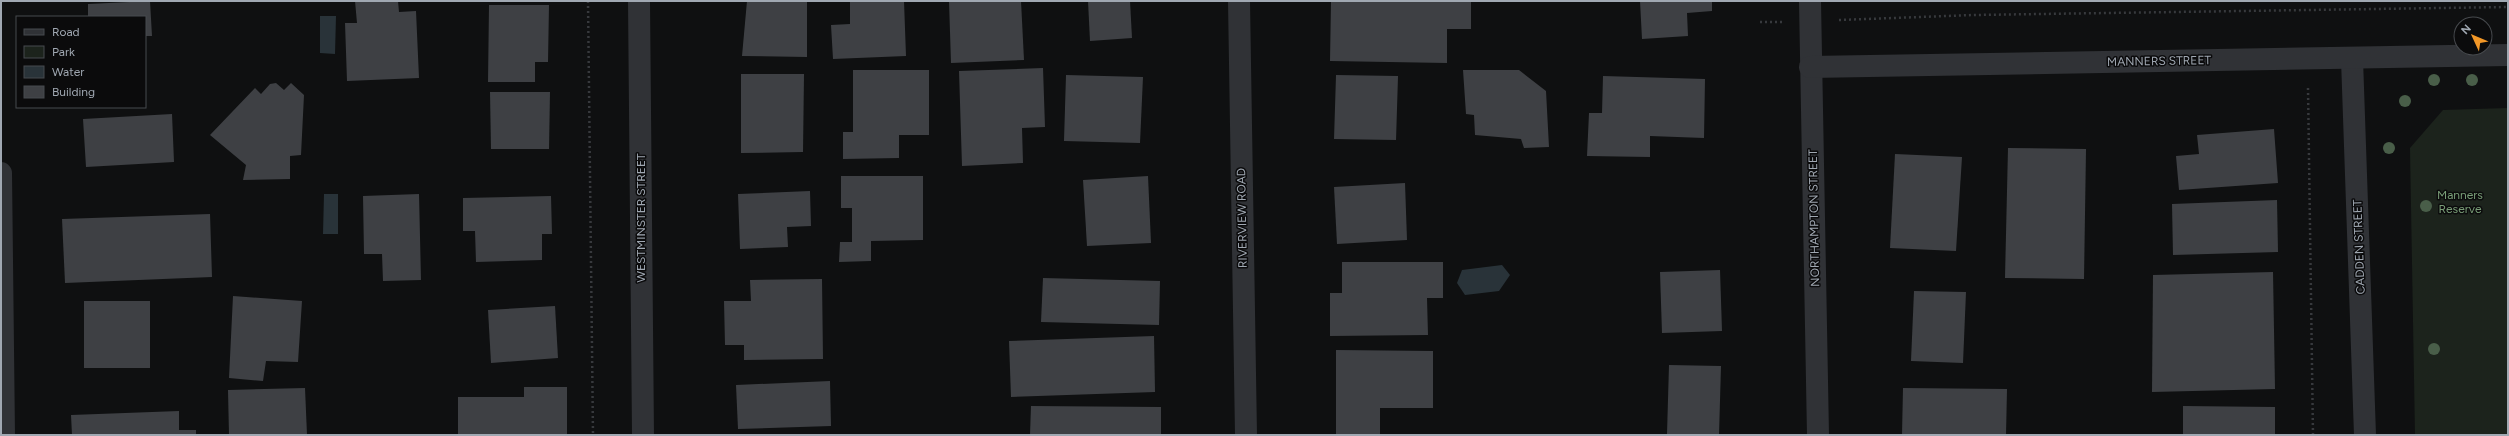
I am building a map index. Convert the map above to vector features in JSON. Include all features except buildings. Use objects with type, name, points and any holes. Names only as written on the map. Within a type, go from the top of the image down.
[{"type":"street","name":"WESTMINSTER STREET","points":[[639,1],[643,435]]},
{"type":"street","name":"RIVERVIEW ROAD","points":[[1238,1],[1246,435]]},
{"type":"street","name":"NORTHAMPTON STREET","points":[[1810,11],[1818,435]]},
{"type":"street","name":"MANNERS STREET","points":[[1810,67],[2352,59],[2508,55]]},
{"type":"street","name":"CADDEN STREET","points":[[2352,59],[2365,435]]},
{"type":"street","points":[[1,173],[4,435]]},
{"type":"path","points":[[588,1],[593,435]]},
{"type":"path","points":[[1760,22],[1810,11],[1974,15],[2508,7]]},
{"type":"path","points":[[2308,59],[2313,435]]},
{"type":"green space","name":"Manners Reserve","points":[[2508,108],[2508,435],[2415,435],[2410,148],[2443,110]]},
{"type":"water","points":[[320,16],[336,16],[335,54],[320,53]]},
{"type":"water","points":[[324,194],[338,194],[338,234],[323,234]]},
{"type":"water","points":[[1502,265],[1510,275],[1499,291],[1465,295],[1457,283],[1462,270]]}]
